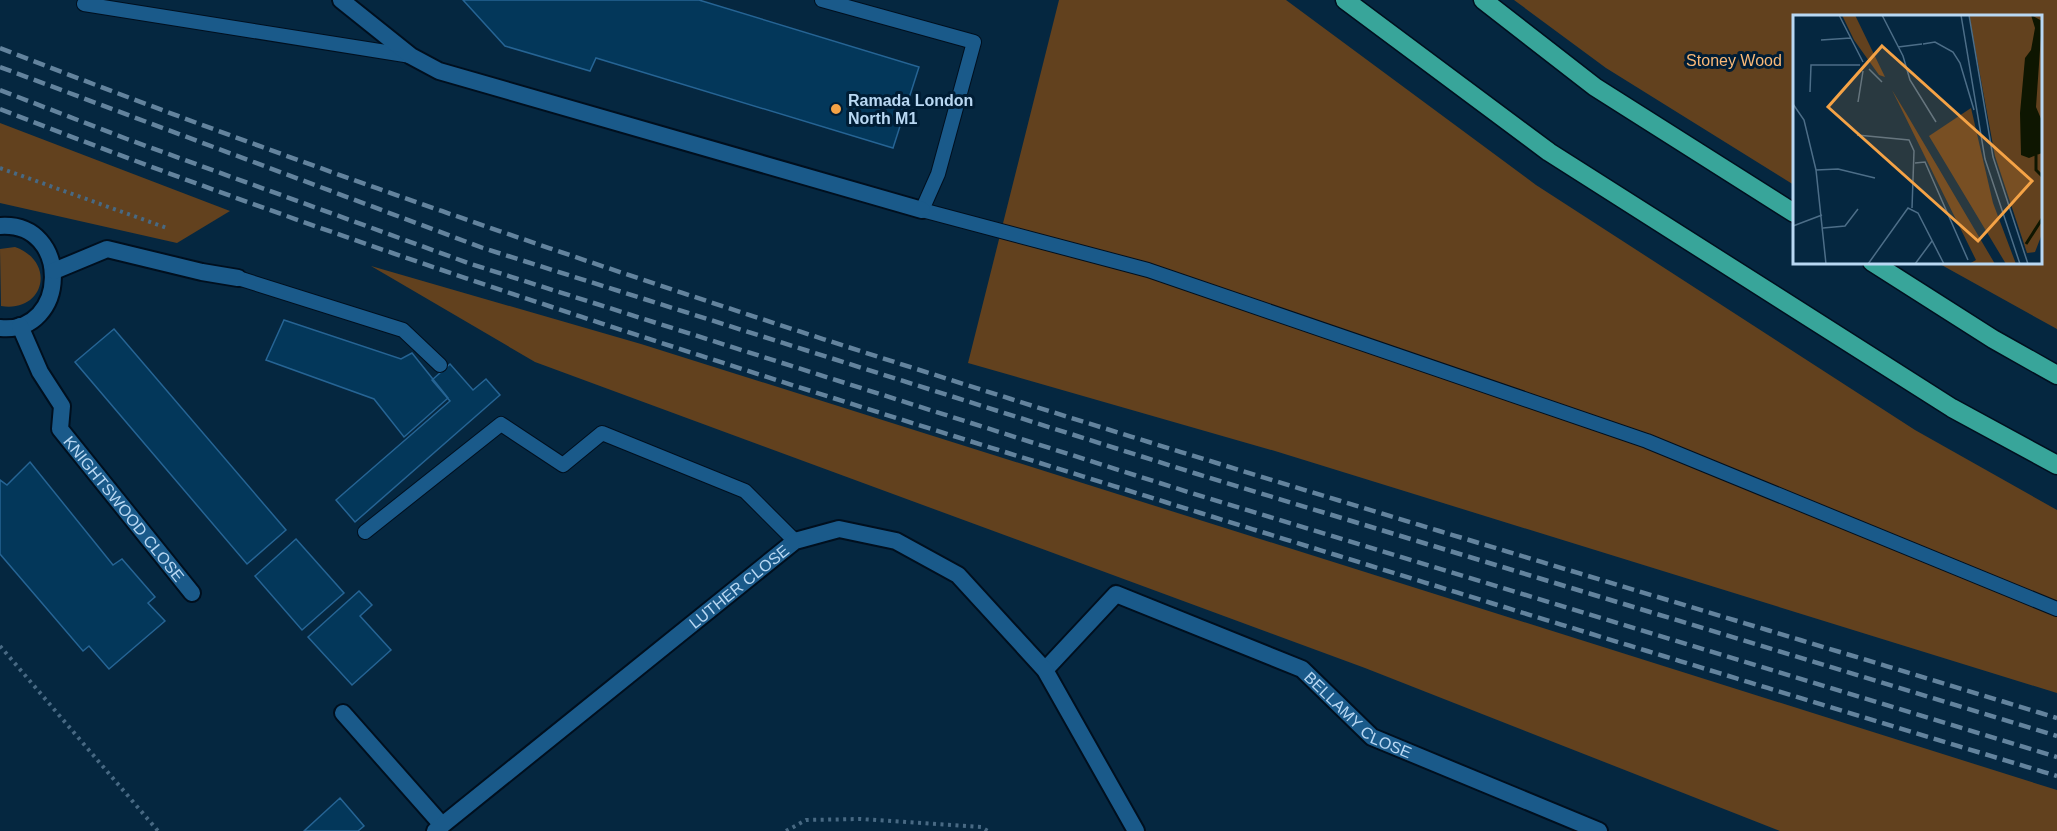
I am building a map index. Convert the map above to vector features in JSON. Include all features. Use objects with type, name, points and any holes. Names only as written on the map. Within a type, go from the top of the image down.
[{"type":"highway","points":[[1345,0],[1549,152],[1952,408],[2057,465]]},
{"type":"highway","points":[[1483,0],[1595,87],[1793,212]]},
{"type":"highway","points":[[1875,264],[1993,339],[2057,375]]},
{"type":"street","points":[[341,0],[411,57],[439,71],[922,210]]},
{"type":"street","points":[[0,226],[24,230],[39,240],[49,254],[54,271],[53,289],[47,304],[36,317],[20,326],[0,328]]},
{"type":"street","points":[[54,271],[107,249],[202,272],[238,278]]},
{"type":"street","name":"KNIGHTSWOOD CLOSE","points":[[20,326],[40,372],[62,406],[60,429],[192,593]]},
{"type":"street","name":"LUTHER CLOSE","points":[[438,828],[795,541],[839,529],[896,541],[958,574],[1045,670],[1136,831]]},
{"type":"street","name":"BELLAMY CLOSE","points":[[1045,670],[1116,594],[1302,669],[1372,737],[1599,831]]},
{"type":"street","points":[[344,713],[438,828]]},
{"type":"lane","points":[[822,0],[975,42],[938,174],[922,210],[1148,270],[1647,441],[2057,609]]},
{"type":"lane","points":[[84,4],[411,57]]},
{"type":"lane","points":[[238,278],[403,330],[440,365]]},
{"type":"lane","points":[[365,532],[501,424],[563,465],[602,433],[745,490],[795,541]]},
{"type":"path","points":[[0,168],[167,228]]},
{"type":"path","points":[[0,646],[158,831]]},
{"type":"path","points":[[786,831],[806,820],[860,819],[981,827],[988,831]]},
{"type":"green space","points":[[1059,0],[1286,0],[1536,185],[1915,430],[2057,510],[2057,693],[1275,451],[968,363]]},
{"type":"green space","name":"Stoney Wood","points":[[1514,0],[2057,0],[2057,329],[1940,264],[2042,264],[2042,15],[1793,15],[1793,184],[1606,68]]},
{"type":"green space","points":[[0,123],[230,211],[177,243],[0,203]]},
{"type":"green space","points":[[15,247],[28,254],[37,264],[40,285],[27,302],[16,306],[1,306],[0,249]]},
{"type":"green space","points":[[371,266],[641,344],[2057,790],[2057,831],[1780,831],[1365,668],[535,362]]},
{"type":"building","name":"Ramada London North M1","points":[[463,0],[699,0],[919,67],[893,148],[596,58],[590,71],[505,46]]},
{"type":"building","points":[[284,320],[401,359],[412,353],[448,398],[404,437],[374,399],[266,360]]},
{"type":"building","points":[[114,329],[286,530],[247,564],[75,362]]},
{"type":"building","points":[[450,364],[473,390],[486,379],[500,395],[355,522],[336,500],[450,401],[432,380]]},
{"type":"building","points":[[30,462],[113,565],[122,559],[155,597],[148,603],[165,621],[109,669],[89,646],[83,651],[0,554],[0,480],[7,485]]},
{"type":"building","points":[[296,539],[344,593],[302,630],[255,576]]},
{"type":"building","points":[[359,591],[372,605],[360,616],[391,650],[352,685],[308,637]]},
{"type":"building","points":[[340,798],[364,826],[358,831],[304,831]]},
{"type":"railway","points":[[0,48],[253,144],[508,234],[764,320],[1281,483],[2057,718]]},
{"type":"railway","points":[[0,67],[483,248],[1194,473],[2057,736]]},
{"type":"railway","points":[[0,90],[127,139],[471,264],[1188,492],[2057,757]]},
{"type":"railway","points":[[0,109],[249,203],[627,332],[1270,535],[2057,776]]},
{"type":"place","name":"Ramada London North M1","points":[[836,109]]}]
